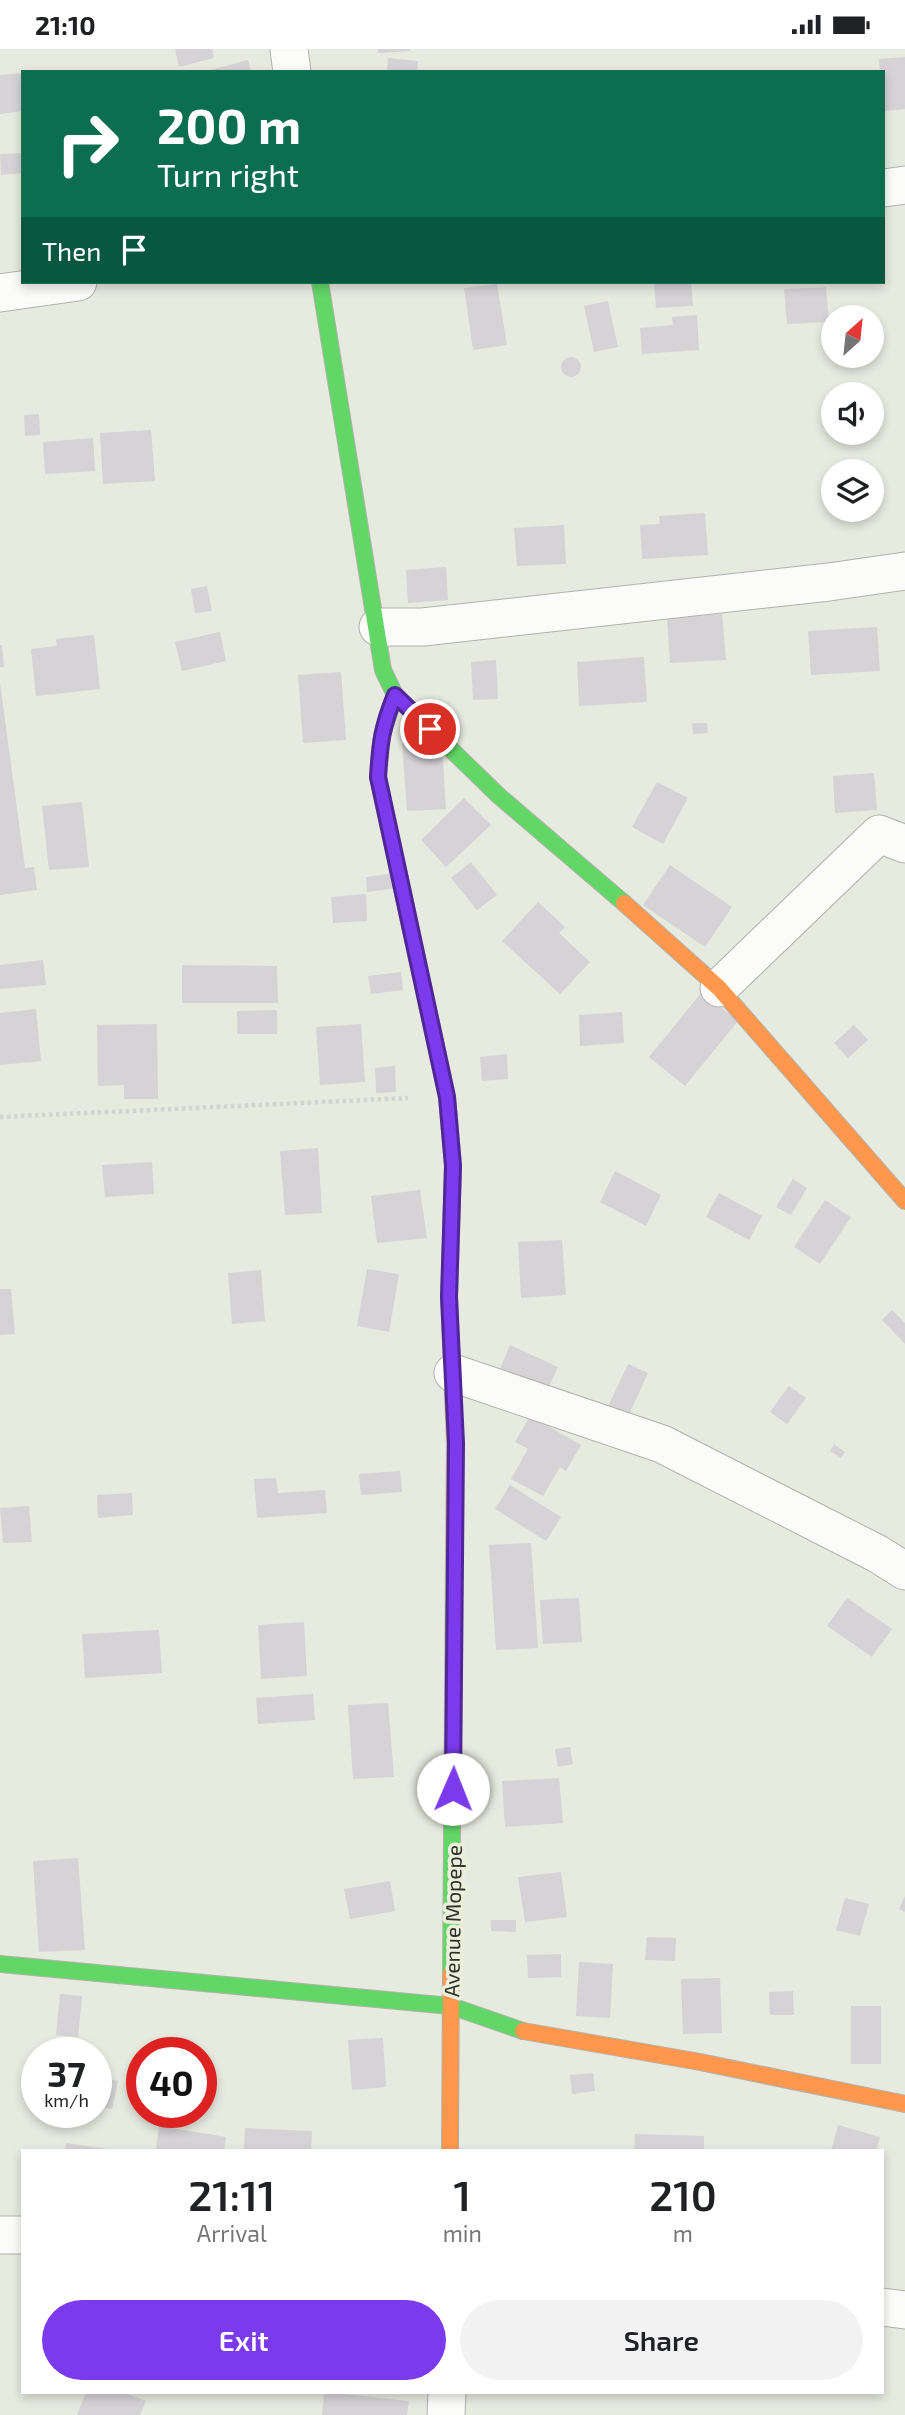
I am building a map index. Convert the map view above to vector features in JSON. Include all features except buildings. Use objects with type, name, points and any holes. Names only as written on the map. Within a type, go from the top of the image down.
[{"type":"street","points":[[289,49],[292,70]]},
{"type":"street","points":[[885,188],[905,185]]},
{"type":"street","points":[[0,293],[64,284]]},
{"type":"street","points":[[320,284],[383,670],[395,695],[499,796],[679,950],[719,988],[905,1201]]},
{"type":"street","points":[[378,627],[437,625],[905,572]]},
{"type":"street","name":"Avenue Mopepe","points":[[395,695],[379,742],[378,777],[447,1097],[453,1166],[449,1297],[456,1443],[450,2149]]},
{"type":"street","points":[[719,988],[879,834],[905,844]]},
{"type":"street","points":[[453,1373],[662,1444],[878,1554],[905,1571]]},
{"type":"street","points":[[0,1964],[451,2006],[514,2029],[700,2062],[905,2104]]},
{"type":"street","points":[[0,2235],[21,2235]]},
{"type":"street","points":[[884,2307],[905,2310]]},
{"type":"street","points":[[446,2394],[446,2415]]},
{"type":"path","points":[[0,1117],[447,1097]]},
{"type":"traffic: fast","points":[[320,284],[383,670],[395,695],[499,796],[624,903]]},
{"type":"traffic: fast","points":[[395,695],[382,735],[378,777],[447,1097],[453,1166],[451,1238]]},
{"type":"traffic: fast","points":[[451,1974],[454,1558]]},
{"type":"traffic: fast","points":[[0,1964],[451,2006],[523,2031]]},
{"type":"traffic: slow","points":[[624,903],[719,988],[905,1201]]},
{"type":"traffic: slow","points":[[451,1238],[449,1297],[455,1443],[454,1558]]},
{"type":"traffic: slow","points":[[450,2149],[451,1974]]},
{"type":"traffic: slow","points":[[523,2031],[700,2062],[905,2104]]},
{"type":"route","points":[[430,729],[395,695],[379,742],[378,777],[447,1097],[453,1166],[449,1297],[456,1443],[453,1789]]}]
